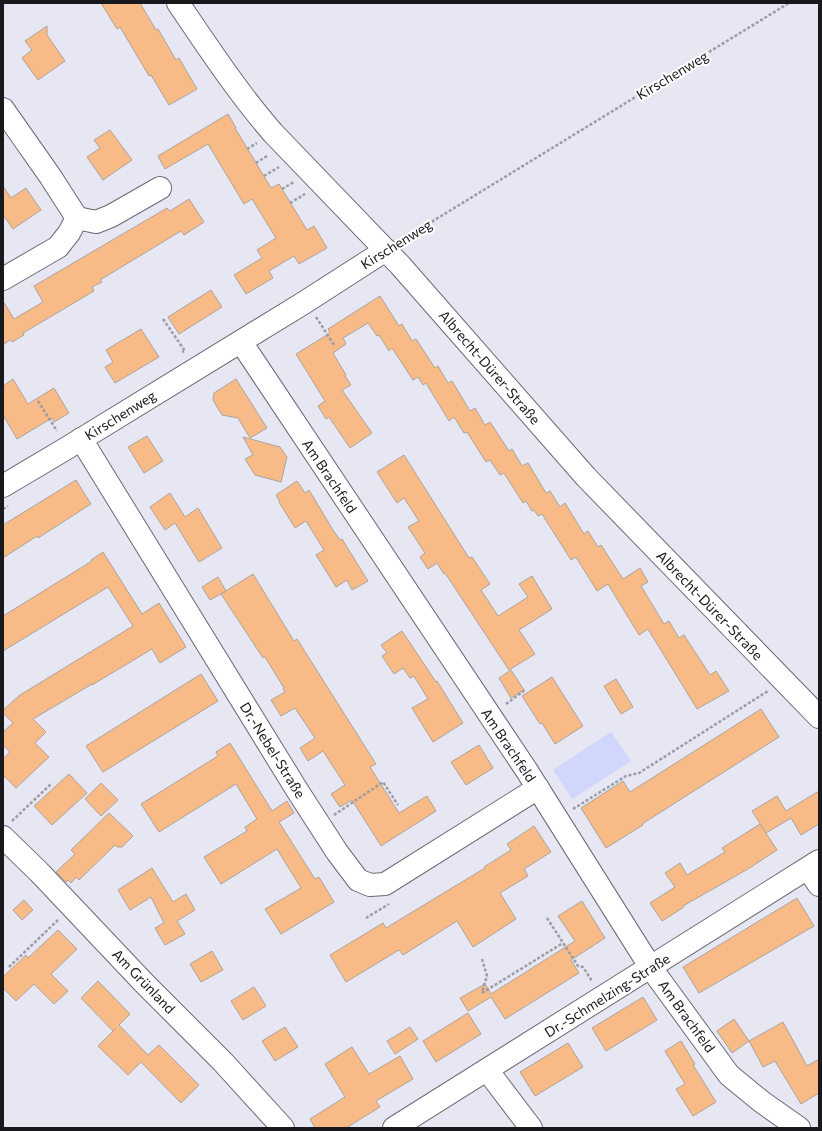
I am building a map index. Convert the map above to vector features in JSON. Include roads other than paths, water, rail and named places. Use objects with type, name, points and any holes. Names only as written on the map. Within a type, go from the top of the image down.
[{"type":"street","name":"Albrecht-Dürer-Straße","points":[[178,3],[260,118],[400,265],[586,477],[819,717]]},
{"type":"street","points":[[3,109],[50,176],[77,218],[96,222],[111,216],[160,188]]},
{"type":"street","points":[[3,279],[58,246],[69,233],[77,218]]},
{"type":"street","name":"Kirschenweg","points":[[5,480],[74,444],[241,342],[386,250]]},
{"type":"street","name":"Am Brachfeld","points":[[241,342],[538,788],[651,968],[729,1075],[762,1102],[800,1128]]},
{"type":"street","name":"Dr.-Nebel-Straße","points":[[74,444],[319,825],[358,880],[370,886],[385,884],[538,788]]},
{"type":"street","name":"Am Grünland","points":[[6,831],[145,984],[223,1062],[283,1128]]},
{"type":"street","name":"Dr.-Schmelzing-Straße","points":[[394,1128],[651,968],[815,872]]},
{"type":"street","points":[[486,1070],[531,1128]]}]
